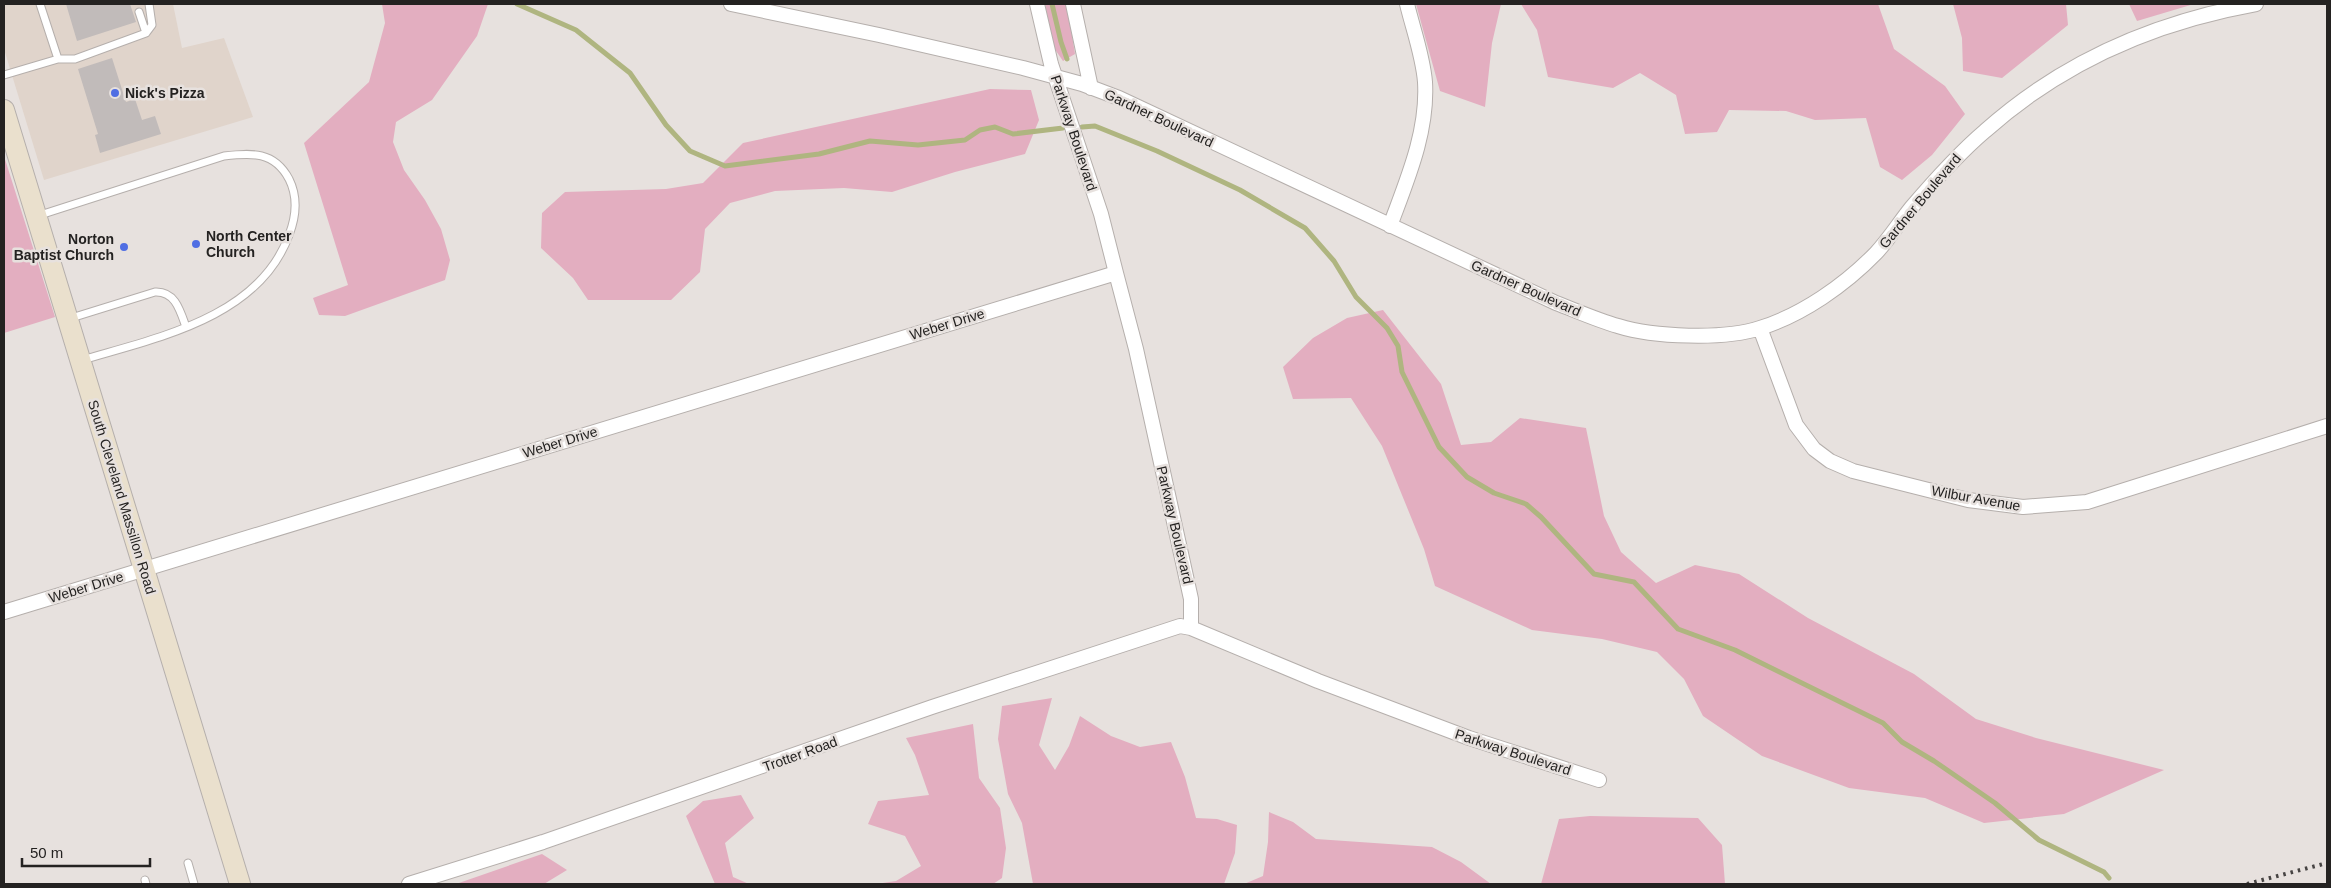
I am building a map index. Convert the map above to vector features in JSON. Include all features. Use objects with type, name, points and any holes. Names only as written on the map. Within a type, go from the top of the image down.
[{"type":"main road","name":"South Cleveland Massillon Road","points":[[4,110],[240,884]]},
{"type":"street","name":"Gardner Boulevard","points":[[731,4],[879,35],[1056,77],[1091,88],[1119,98],[1556,303],[1617,326],[1646,333],[1701,336],[1760,328],[1800,310],[1856,272],[1882,246],[1910,209],[1957,156],[2004,114],[2037,88],[2131,38],[2211,14],[2256,4]]},
{"type":"street","name":"Parkway Boulevard","points":[[1037,4],[1056,77],[1101,214],[1136,349],[1191,599],[1191,628],[1318,681],[1469,738],[1599,780]]},
{"type":"street","points":[[1073,4],[1091,88]]},
{"type":"street","points":[[1390,226],[1414,161],[1424,106],[1425,81],[1407,4]]},
{"type":"street","name":"Weber Drive","points":[[4,612],[1116,273]]},
{"type":"street","name":"Wilbur Avenue","points":[[1760,328],[1796,425],[1814,449],[1830,461],[1853,471],[1968,500],[2023,507],[2087,502],[2327,426]]},
{"type":"street","name":"Trotter Road","points":[[409,884],[552,839],[932,707],[1173,627],[1191,628]]},
{"type":"lane","points":[[40,4],[58,59]]},
{"type":"lane","points":[[4,75],[58,59],[75,59],[146,33],[152,25],[149,4]]},
{"type":"lane","points":[[140,12],[146,33]]},
{"type":"lane","points":[[37,216],[224,156],[247,154],[266,157],[281,165],[290,181],[294,196],[295,220],[286,244],[266,273],[252,288],[234,302],[199,322],[157,338],[81,360]]},
{"type":"lane","points":[[68,319],[155,292],[164,292],[176,303],[186,326]]},
{"type":"lane","points":[[188,863],[194,884]]},
{"type":"shaded area","points":[[4,4],[173,4],[182,48],[224,38],[253,117],[44,180],[4,49]]},
{"type":"shaded area","points":[[382,4],[488,4],[477,36],[432,100],[396,122],[393,142],[404,170],[425,200],[441,229],[450,260],[445,280],[345,316],[319,315],[313,298],[348,285],[304,143],[369,82],[385,23]]},
{"type":"shaded area","points":[[1045,4],[1067,4],[1075,54],[1063,61],[1054,48]]},
{"type":"shaded area","points":[[1416,4],[1501,4],[1492,43],[1485,107],[1440,91]]},
{"type":"shaded area","points":[[1521,4],[1878,4],[1894,49],[1945,86],[1965,114],[1932,155],[1902,180],[1880,167],[1866,118],[1815,120],[1786,111],[1729,110],[1717,132],[1685,134],[1676,95],[1640,73],[1613,88],[1548,77],[1537,30]]},
{"type":"shaded area","points":[[1953,4],[2066,4],[2068,25],[2002,78],[1963,71],[1962,38]]},
{"type":"shaded area","points":[[2129,4],[2194,4],[2137,21]]},
{"type":"shaded area","points":[[990,89],[1031,90],[1039,120],[1025,154],[955,172],[892,192],[844,188],[775,191],[730,203],[705,229],[700,272],[671,300],[588,300],[573,278],[541,248],[542,213],[565,192],[666,189],[703,183],[743,143]]},
{"type":"shaded area","points":[[4,156],[55,317],[4,333]]},
{"type":"shaded area","points":[[1383,310],[1441,384],[1461,445],[1491,442],[1520,418],[1586,428],[1604,516],[1621,552],[1656,583],[1695,565],[1739,574],[1808,618],[1914,674],[1976,719],[2036,738],[2164,770],[2064,814],[1984,823],[1925,798],[1849,788],[1762,756],[1703,716],[1684,679],[1657,652],[1602,639],[1532,630],[1435,586],[1424,549],[1382,446],[1351,398],[1293,399],[1283,367],[1313,338],[1347,318]]},
{"type":"shaded area","points":[[1052,698],[1039,745],[1055,770],[1069,746],[1080,716],[1111,736],[1140,747],[1171,742],[1185,777],[1196,818],[1217,819],[1237,825],[1235,853],[1224,884],[1033,884],[1022,823],[1008,794],[998,739],[1002,706]]},
{"type":"shaded area","points":[[973,724],[979,778],[1000,808],[1006,848],[1002,878],[993,884],[876,884],[896,881],[921,866],[905,836],[868,824],[878,801],[929,795],[915,755],[906,738]]},
{"type":"shaded area","points":[[741,795],[754,818],[725,843],[733,877],[749,884],[715,884],[686,816],[703,801]]},
{"type":"shaded area","points":[[1269,812],[1293,822],[1316,839],[1432,847],[1461,862],[1491,884],[1244,884],[1263,876],[1268,842]]},
{"type":"shaded area","points":[[1590,816],[1698,818],[1722,845],[1725,884],[1541,884],[1559,819]]},
{"type":"shaded area","points":[[542,854],[567,870],[544,884],[456,884]]},
{"type":"building","points":[[66,4],[130,4],[136,22],[77,41]]},
{"type":"building","points":[[112,58],[126,102],[135,99],[142,120],[155,116],[161,134],[100,153],[95,135],[98,134],[78,69]]},
{"type":"waterway","points":[[517,4],[576,30],[630,73],[666,125],[690,151],[725,166],[819,154],[870,141],[918,145],[965,140],[980,130],[995,127],[1013,134],[1063,128]]},
{"type":"waterway","points":[[1052,4],[1067,59]]},
{"type":"waterway","points":[[1082,127],[1095,126],[1157,151],[1240,190],[1305,228],[1334,261],[1356,297],[1387,328],[1398,346],[1402,372],[1439,447],[1467,477],[1494,493],[1526,504],[1541,517],[1594,574],[1634,582],[1678,629],[1735,650],[1883,723],[1902,742],[1934,761],[1995,803],[2039,840],[2104,872],[2109,878]]},
{"type":"railway","points":[[2247,884],[2327,863]]},
{"type":"place","name":"Nick's Pizza","points":[[115,93]]},
{"type":"place","name":"North Center Church","points":[[196,244]]},
{"type":"place","name":"Norton Baptist Church","points":[[124,247]]}]
